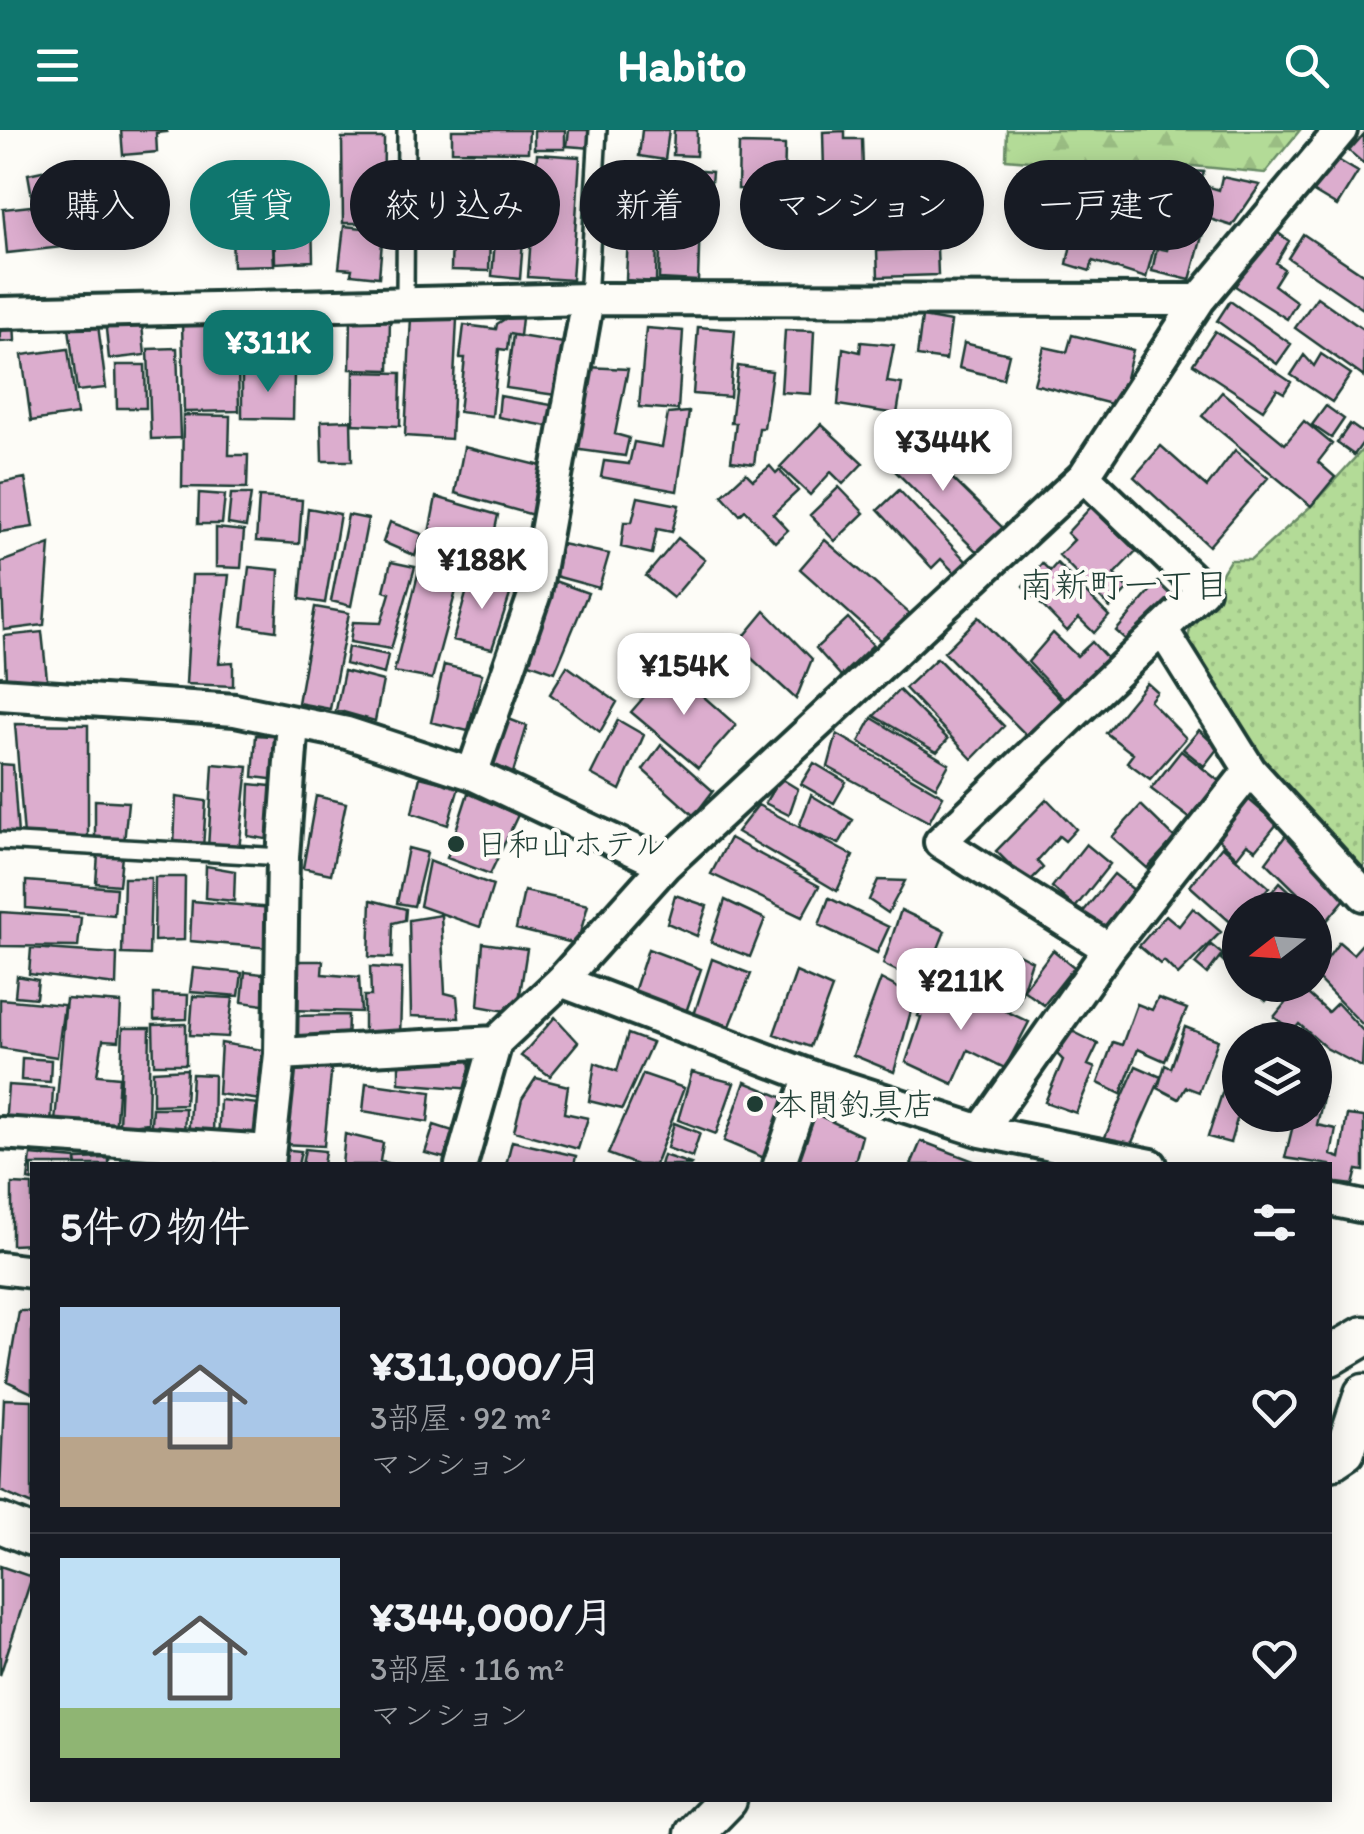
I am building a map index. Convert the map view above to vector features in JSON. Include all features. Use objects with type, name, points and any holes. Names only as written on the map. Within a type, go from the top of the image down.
[{"type":"street","points":[[462,1162],[496,1042],[561,981],[665,865],[1084,476],[1199,300],[1341,130]]},
{"type":"street","points":[[472,774],[534,593],[588,299]]},
{"type":"street","points":[[0,313],[588,299],[1199,300]]},
{"type":"street","points":[[1084,476],[1203,590],[940,842],[1109,949]]},
{"type":"street","points":[[1162,628],[1250,770],[1364,896]]},
{"type":"street","points":[[0,694],[236,710],[347,734],[472,774],[665,865]]},
{"type":"street","points":[[0,1133],[269,1158],[280,1054],[284,857],[293,722]]},
{"type":"street","points":[[981,1131],[1109,949],[1250,770]]},
{"type":"street","points":[[561,981],[810,1076],[981,1131],[1136,1162]]},
{"type":"street","points":[[280,1054],[496,1042]]},
{"type":"street","points":[[780,1162],[810,1076]]},
{"type":"street","points":[[1332,1200],[1364,1207]]},
{"type":"street","points":[[0,1268],[30,1272]]},
{"type":"street","points":[[1332,1355],[1364,1336]]},
{"type":"street","points":[[1332,1408],[1364,1391]]},
{"type":"street","points":[[1332,1460],[1345,1452],[1364,1391]]},
{"type":"street","points":[[0,1523],[30,1535]]},
{"type":"street","points":[[694,1834],[725,1802]]},
{"type":"lane","points":[[405,304],[406,130]]},
{"type":"lane","points":[[588,299],[598,130]]},
{"type":"lane","points":[[0,841],[284,857]]},
{"type":"green space","points":[[1007,130],[1300,130],[1265,173],[1214,168],[1214,160],[1006,159]]},
{"type":"green space","points":[[1364,448],[1364,875],[1268,773],[1197,661],[1188,639],[1191,624],[1230,560],[1251,560],[1311,506]]},
{"type":"building","points":[[121,130],[167,132],[156,133],[157,152],[123,155]]},
{"type":"building","points":[[452,130],[529,130],[528,152],[452,151]]},
{"type":"building","points":[[534,130],[565,130],[565,149],[534,149]]},
{"type":"building","points":[[569,130],[594,130],[592,148],[567,146]]},
{"type":"building","points":[[642,130],[669,130],[665,160],[639,156]]},
{"type":"building","points":[[674,130],[697,130],[696,156],[673,155]]},
{"type":"building","points":[[845,131],[845,139],[862,139],[863,160],[824,160],[823,132]]},
{"type":"building","points":[[1364,134],[1364,164],[1349,151]]},
{"type":"building","points":[[342,138],[384,138],[384,160],[350,160],[350,223],[343,223]]},
{"type":"building","points":[[739,144],[785,145],[785,160],[740,160],[738,189]]},
{"type":"building","points":[[537,154],[580,157],[572,280],[528,277],[530,250],[560,250],[560,160],[537,160]]},
{"type":"building","points":[[1328,154],[1358,172],[1337,206],[1307,188]]},
{"type":"building","points":[[1222,177],[1260,185],[1232,226],[1214,220],[1214,188],[1219,190]]},
{"type":"building","points":[[30,206],[30,250],[35,250],[7,253],[3,209]]},
{"type":"building","points":[[344,226],[350,227],[350,250],[381,250],[379,277],[351,274],[352,269],[339,268]]},
{"type":"building","points":[[1273,229],[1289,241],[1276,263],[1284,269],[1274,285],[1297,302],[1287,319],[1235,286]]},
{"type":"building","points":[[1303,234],[1364,275],[1363,309],[1288,258]]},
{"type":"building","points":[[233,250],[273,250],[274,265],[233,266]]},
{"type":"building","points":[[275,250],[313,250],[313,261],[275,263]]},
{"type":"building","points":[[452,250],[490,250],[489,271],[451,270]]},
{"type":"building","points":[[494,250],[522,250],[520,279],[492,276]]},
{"type":"building","points":[[627,250],[657,250],[656,282],[626,280]]},
{"type":"building","points":[[660,250],[699,250],[698,281],[659,279]]},
{"type":"building","points":[[937,250],[938,275],[878,277],[877,251]]},
{"type":"building","points":[[1070,250],[1153,250],[1146,278],[1093,261],[1090,271],[1067,264]]},
{"type":"building","points":[[1157,250],[1198,250],[1190,280],[1152,271]]},
{"type":"building","points":[[1317,297],[1364,330],[1364,377],[1295,328]]},
{"type":"building","points":[[1230,301],[1291,344],[1277,364],[1217,321]]},
{"type":"building","points":[[141,315],[145,355],[109,359],[105,319]]},
{"type":"building","points":[[351,316],[390,317],[389,370],[350,369]]},
{"type":"building","points":[[97,317],[106,388],[77,391],[68,320]]},
{"type":"building","points":[[411,317],[457,319],[451,439],[405,436]]},
{"type":"building","points":[[508,317],[522,318],[520,336],[509,334],[507,350],[499,349],[492,416],[459,412],[464,325],[496,329]]},
{"type":"building","points":[[922,317],[951,322],[946,360],[917,356]]},
{"type":"building","points":[[244,318],[282,319],[281,371],[243,370]]},
{"type":"building","points":[[14,320],[15,341],[0,342],[0,321]]},
{"type":"building","points":[[237,320],[239,411],[184,412],[182,321]]},
{"type":"building","points":[[698,327],[735,330],[730,397],[693,394]]},
{"type":"building","points":[[646,328],[683,331],[678,410],[639,407]]},
{"type":"building","points":[[785,330],[814,331],[811,394],[781,392]]},
{"type":"building","points":[[1215,331],[1291,382],[1284,393],[1277,389],[1263,410],[1193,364]]},
{"type":"building","points":[[513,335],[570,344],[563,396],[506,388]]},
{"type":"building","points":[[1072,335],[1133,350],[1119,406],[1034,384],[1044,347],[1067,352]]},
{"type":"building","points":[[861,342],[894,345],[887,382],[902,384],[897,414],[838,405],[843,348],[860,352]]},
{"type":"building","points":[[964,343],[1009,354],[1003,379],[959,368]]},
{"type":"building","points":[[177,348],[180,438],[151,439],[148,349]]},
{"type":"building","points":[[68,349],[77,414],[31,421],[22,355]]},
{"type":"building","points":[[1321,354],[1351,374],[1332,402],[1291,375],[1304,355],[1314,366]]},
{"type":"building","points":[[116,365],[145,365],[146,408],[117,408]]},
{"type":"building","points":[[738,366],[772,371],[754,464],[731,461]]},
{"type":"building","points":[[586,367],[628,369],[615,434],[629,438],[625,456],[573,449]]},
{"type":"building","points":[[242,371],[294,372],[293,419],[242,418]]},
{"type":"building","points":[[354,372],[401,373],[400,426],[353,424]]},
{"type":"building","points":[[1222,392],[1285,444],[1304,421],[1332,444],[1318,462],[1335,477],[1311,506],[1202,416]]},
{"type":"building","points":[[500,396],[557,406],[553,427],[498,417]]},
{"type":"building","points":[[1326,406],[1344,419],[1331,438],[1312,425]]},
{"type":"building","points":[[689,412],[677,491],[601,477],[604,461],[629,464],[634,442],[662,447],[668,414]]},
{"type":"building","points":[[183,415],[230,416],[229,455],[248,455],[247,488],[182,487]]},
{"type":"building","points":[[351,420],[352,461],[322,461],[321,421]]},
{"type":"building","points":[[821,424],[863,463],[843,484],[831,472],[810,495],[780,467]]},
{"type":"building","points":[[1350,424],[1364,434],[1364,441],[1354,455],[1337,443]]},
{"type":"building","points":[[908,435],[1003,528],[978,553],[884,460]]},
{"type":"building","points":[[1161,446],[1207,487],[1235,450],[1268,478],[1209,546],[1134,477]]},
{"type":"building","points":[[464,447],[550,468],[540,517],[455,493]]},
{"type":"building","points":[[770,466],[776,473],[779,470],[798,491],[773,514],[788,530],[775,542],[745,510],[740,515],[722,495],[746,473],[753,480]]},
{"type":"building","points":[[25,478],[33,527],[0,532],[0,483]]},
{"type":"building","points":[[839,487],[864,513],[835,541],[810,515]]},
{"type":"building","points":[[899,490],[967,562],[955,573],[941,559],[932,568],[878,510]]},
{"type":"building","points":[[199,493],[225,495],[222,524],[198,524]]},
{"type":"building","points":[[231,494],[251,494],[246,527],[228,524]]},
{"type":"building","points":[[259,497],[302,500],[299,544],[256,541]]},
{"type":"building","points":[[436,497],[498,515],[490,554],[428,538]]},
{"type":"building","points":[[638,497],[679,505],[672,532],[657,529],[652,554],[621,547],[624,522],[632,522]]},
{"type":"building","points":[[1091,507],[1136,551],[1114,574],[1128,589],[1110,608],[1059,555],[1074,540],[1067,533]]},
{"type":"building","points":[[308,508],[340,514],[325,603],[300,599]]},
{"type":"building","points":[[348,515],[368,519],[351,606],[331,601]]},
{"type":"building","points":[[390,522],[422,534],[415,556],[383,542]]},
{"type":"building","points":[[216,528],[244,531],[241,568],[216,567]]},
{"type":"building","points":[[678,538],[705,560],[673,598],[646,576]]},
{"type":"building","points":[[825,540],[909,613],[883,643],[800,569]]},
{"type":"building","points":[[50,544],[44,625],[4,630],[1,562]]},
{"type":"building","points":[[562,544],[609,554],[599,588],[555,576]]},
{"type":"building","points":[[391,562],[415,567],[391,649],[350,642],[353,622],[381,623],[390,593],[384,591]]},
{"type":"building","points":[[1042,563],[1050,571],[1057,563],[1109,616],[1094,633],[1079,618],[1067,631],[1023,586]]},
{"type":"building","points":[[249,567],[279,570],[276,631],[242,626]]},
{"type":"building","points":[[419,570],[459,580],[432,679],[394,672]]},
{"type":"building","points":[[192,575],[229,575],[219,663],[233,662],[233,686],[186,684]]},
{"type":"building","points":[[471,576],[513,586],[492,649],[453,640]]},
{"type":"building","points":[[549,579],[588,593],[555,672],[521,660]]},
{"type":"building","points":[[1158,582],[1180,603],[1134,647],[1116,631]]},
{"type":"building","points":[[315,607],[349,613],[330,709],[298,703]]},
{"type":"building","points":[[765,611],[812,659],[796,699],[737,645]]},
{"type":"building","points":[[979,617],[1065,704],[1029,738],[944,652]]},
{"type":"building","points":[[848,618],[873,645],[841,676],[816,648]]},
{"type":"building","points":[[42,632],[47,679],[6,680],[4,636]]},
{"type":"building","points":[[1053,633],[1077,656],[1092,642],[1115,667],[1073,709],[1028,662]]},
{"type":"building","points":[[348,647],[388,655],[384,674],[345,664]]},
{"type":"building","points":[[937,658],[1004,726],[972,759],[905,688]]},
{"type":"building","points":[[444,665],[482,674],[468,731],[431,722]]},
{"type":"building","points":[[567,666],[617,702],[600,732],[550,694]]},
{"type":"building","points":[[670,667],[736,725],[698,768],[631,712]]},
{"type":"building","points":[[344,671],[383,681],[375,721],[336,710]]},
{"type":"building","points":[[1147,683],[1157,692],[1150,701],[1186,738],[1150,779],[1127,762],[1133,754],[1106,733]]},
{"type":"building","points":[[899,690],[948,739],[937,752],[874,716]]},
{"type":"building","points":[[501,716],[527,726],[513,773],[486,761]]},
{"type":"building","points":[[872,718],[949,764],[936,787],[859,742]]},
{"type":"building","points":[[618,720],[644,735],[620,790],[591,774]]},
{"type":"building","points":[[15,724],[88,725],[88,840],[24,836]]},
{"type":"building","points":[[1199,730],[1218,748],[1204,766],[1183,749]]},
{"type":"building","points":[[837,734],[943,796],[929,822],[828,767]]},
{"type":"building","points":[[256,735],[285,737],[279,780],[253,777]]},
{"type":"building","points":[[661,745],[713,791],[694,816],[643,770]]},
{"type":"building","points":[[1181,751],[1229,789],[1200,826],[1151,789]]},
{"type":"building","points":[[814,763],[846,782],[834,803],[801,784]]},
{"type":"building","points":[[0,764],[13,765],[18,835],[0,835]]},
{"type":"building","points":[[213,764],[248,767],[239,850],[208,848]]},
{"type":"building","points":[[420,777],[459,787],[448,825],[412,813]]},
{"type":"building","points":[[780,778],[798,789],[789,815],[765,803]]},
{"type":"building","points":[[250,784],[281,787],[277,841],[248,836]]},
{"type":"building","points":[[468,793],[518,815],[490,874],[447,858]]},
{"type":"building","points":[[811,795],[853,820],[839,844],[799,827]]},
{"type":"building","points":[[316,796],[346,803],[331,874],[303,868]]},
{"type":"building","points":[[176,797],[206,801],[203,849],[174,847]]},
{"type":"building","points":[[1247,798],[1277,824],[1256,850],[1247,844],[1237,857],[1215,836]]},
{"type":"building","points":[[1047,799],[1076,829],[1065,841],[1059,836],[1037,861],[1043,868],[1028,883],[996,851]]},
{"type":"building","points":[[95,800],[128,802],[124,843],[95,839]]},
{"type":"building","points":[[758,805],[853,856],[837,891],[737,832]]},
{"type":"building","points":[[1141,805],[1175,838],[1147,868],[1112,837]]},
{"type":"building","points":[[1286,835],[1345,899],[1332,915],[1332,892],[1297,892],[1266,862]]},
{"type":"building","points":[[730,838],[819,886],[802,917],[711,874]]},
{"type":"building","points":[[1086,844],[1110,864],[1075,908],[1052,887]]},
{"type":"building","points":[[1222,846],[1269,887],[1265,892],[1222,892],[1222,915],[1190,886]]},
{"type":"building","points":[[408,848],[427,853],[414,906],[397,903]]},
{"type":"building","points":[[98,854],[122,856],[119,885],[96,883]]},
{"type":"building","points":[[429,861],[493,885],[480,927],[420,906]]},
{"type":"building","points":[[206,866],[235,871],[234,901],[205,898]]},
{"type":"building","points":[[1114,874],[1140,895],[1103,942],[1074,923]]},
{"type":"building","points":[[155,877],[185,877],[184,940],[154,941]]},
{"type":"building","points":[[124,878],[151,878],[149,955],[122,954]]},
{"type":"building","points":[[878,880],[905,881],[888,913],[869,900]]},
{"type":"building","points":[[26,881],[116,888],[114,915],[26,908]]},
{"type":"building","points":[[1280,882],[1291,892],[1272,892]]},
{"type":"building","points":[[524,891],[588,905],[577,944],[516,929]]},
{"type":"building","points":[[675,895],[707,906],[697,936],[667,923]]},
{"type":"building","points":[[829,898],[889,927],[877,953],[819,925]]},
{"type":"building","points":[[371,900],[406,909],[405,920],[393,923],[392,958],[369,957]]},
{"type":"building","points":[[725,900],[765,919],[750,957],[711,942]]},
{"type":"building","points":[[192,901],[273,908],[270,948],[190,941]]},
{"type":"building","points":[[1193,908],[1221,932],[1178,975],[1139,946],[1166,915],[1179,926]]},
{"type":"building","points":[[901,910],[945,931],[924,984],[883,964]]},
{"type":"building","points":[[0,912],[81,917],[78,947],[0,946]]},
{"type":"building","points":[[441,915],[445,993],[457,996],[459,1018],[411,1016],[409,920]]},
{"type":"building","points":[[1339,942],[1353,954],[1364,945],[1364,1026],[1332,993],[1332,952]]},
{"type":"building","points":[[483,943],[527,949],[517,1013],[478,1006]]},
{"type":"building","points":[[1211,945],[1222,954],[1207,974],[1195,964]]},
{"type":"building","points":[[31,948],[117,954],[116,985],[29,974]]},
{"type":"building","points":[[648,949],[701,969],[686,1012],[634,992]]},
{"type":"building","points":[[1011,950],[1032,961],[1018,1004],[981,991],[989,962],[1003,971]]},
{"type":"building","points":[[1053,950],[1074,967],[1044,1005],[1023,990]]},
{"type":"building","points":[[712,959],[751,974],[730,1026],[694,1015]]},
{"type":"building","points":[[295,961],[323,961],[322,974],[359,977],[361,1012],[290,1010]]},
{"type":"building","points":[[370,967],[402,969],[400,1037],[364,1038],[364,996],[371,996]]},
{"type":"building","points":[[193,968],[242,973],[239,996],[190,992]]},
{"type":"building","points":[[245,972],[271,975],[270,1006],[242,1002]]},
{"type":"building","points":[[796,972],[832,988],[810,1047],[774,1034]]},
{"type":"building","points":[[17,976],[38,980],[36,998],[15,996]]},
{"type":"building","points":[[881,979],[915,997],[894,1072],[853,1055]]},
{"type":"building","points":[[933,979],[950,986],[947,992],[983,1007],[987,1002],[1029,1022],[1005,1068],[968,1050],[953,1084],[906,1062]]},
{"type":"building","points":[[154,994],[188,995],[187,1019],[154,1020]]},
{"type":"building","points":[[193,996],[233,998],[228,1037],[190,1035]]},
{"type":"building","points":[[1158,998],[1187,1009],[1165,1061],[1138,1049],[1121,1094],[1098,1083],[1113,1042],[1122,1045],[1137,1004],[1152,1010]]},
{"type":"building","points":[[0,999],[64,1005],[57,1057],[0,1048]]},
{"type":"building","points":[[66,999],[121,1003],[119,1041],[103,1040],[97,1075],[119,1077],[115,1135],[54,1133]]},
{"type":"building","points":[[1286,1002],[1317,1002],[1328,1012],[1337,1003],[1364,1032],[1362,1067],[1332,1051],[1332,1022],[1281,1022],[1274,1017]]},
{"type":"building","points":[[348,1015],[347,1045],[291,1048],[291,1016]]},
{"type":"building","points":[[555,1017],[578,1042],[550,1076],[521,1056]]},
{"type":"building","points":[[186,1024],[186,1064],[154,1064],[153,1025]]},
{"type":"building","points":[[1064,1027],[1098,1044],[1088,1065],[1095,1068],[1076,1113],[1045,1102],[1063,1060],[1055,1052]]},
{"type":"building","points":[[1185,1027],[1218,1040],[1199,1092],[1186,1087],[1179,1099],[1158,1088],[1165,1065],[1171,1068]]},
{"type":"building","points":[[123,1028],[150,1028],[148,1123],[119,1126]]},
{"type":"building","points":[[628,1034],[652,1043],[622,1109],[589,1101],[595,1063],[617,1071]]},
{"type":"building","points":[[221,1043],[263,1050],[261,1100],[218,1094]]},
{"type":"building","points":[[22,1058],[51,1060],[50,1082],[21,1080]]},
{"type":"building","points":[[469,1059],[472,1089],[399,1083],[399,1065]]},
{"type":"building","points":[[332,1064],[324,1146],[281,1144],[287,1067]]},
{"type":"building","points":[[1136,1066],[1161,1077],[1130,1147],[1105,1137]]},
{"type":"building","points":[[187,1069],[185,1104],[153,1105],[153,1071]]},
{"type":"building","points":[[692,1072],[734,1083],[716,1134],[678,1120]]},
{"type":"building","points":[[192,1074],[214,1075],[213,1141],[188,1140]]},
{"type":"building","points":[[643,1074],[684,1088],[656,1162],[629,1162],[608,1154]]},
{"type":"building","points":[[536,1078],[568,1086],[564,1113],[588,1118],[578,1149],[514,1131],[522,1099]]},
{"type":"building","points":[[745,1082],[786,1099],[764,1158],[724,1141]]},
{"type":"building","points":[[366,1083],[431,1092],[428,1122],[363,1111]]},
{"type":"building","points":[[8,1085],[53,1088],[51,1126],[5,1126]]},
{"type":"building","points":[[1222,1093],[1222,1132],[1233,1132],[1230,1143],[1208,1137]]},
{"type":"building","points":[[220,1100],[259,1104],[256,1145],[218,1144]]},
{"type":"building","points":[[152,1108],[185,1108],[184,1137],[150,1139]]},
{"type":"building","points":[[810,1111],[862,1136],[855,1162],[793,1162]]},
{"type":"building","points":[[1347,1115],[1364,1117],[1364,1171],[1357,1170],[1353,1185],[1332,1182],[1332,1162],[1285,1158],[1291,1132],[1332,1132],[1332,1128],[1336,1129],[1331,1155],[1340,1158]]},
{"type":"building","points":[[674,1123],[700,1133],[692,1157],[667,1148]]},
{"type":"building","points":[[434,1125],[453,1131],[444,1158],[425,1153]]},
{"type":"building","points":[[345,1134],[383,1143],[380,1161],[384,1162],[342,1162]]},
{"type":"building","points":[[512,1141],[576,1156],[575,1162],[507,1162]]},
{"type":"building","points":[[921,1141],[976,1162],[912,1162]]},
{"type":"building","points":[[280,1149],[301,1151],[299,1162],[278,1162]]},
{"type":"building","points":[[305,1149],[325,1151],[323,1162],[303,1162]]},
{"type":"building","points":[[31,1155],[76,1159],[76,1162],[30,1162]]},
{"type":"building","points":[[663,1155],[685,1162],[661,1162]]},
{"type":"building","points":[[109,1158],[109,1162],[76,1162],[76,1159]]},
{"type":"building","points":[[12,1184],[30,1185],[30,1244],[12,1245]]},
{"type":"building","points":[[19,1311],[30,1311],[30,1392],[7,1381]]},
{"type":"building","points":[[4,1399],[30,1400],[30,1504],[0,1491]]},
{"type":"building","points":[[0,1566],[30,1576],[30,1583],[0,1675]]},
{"type":"place","name":"日和山ホテル","points":[[456,844]]},
{"type":"place","name":"本間釣具店","points":[[755,1104]]},
{"type":"district","name":"南新町一丁目","points":[[1124,585]]}]
